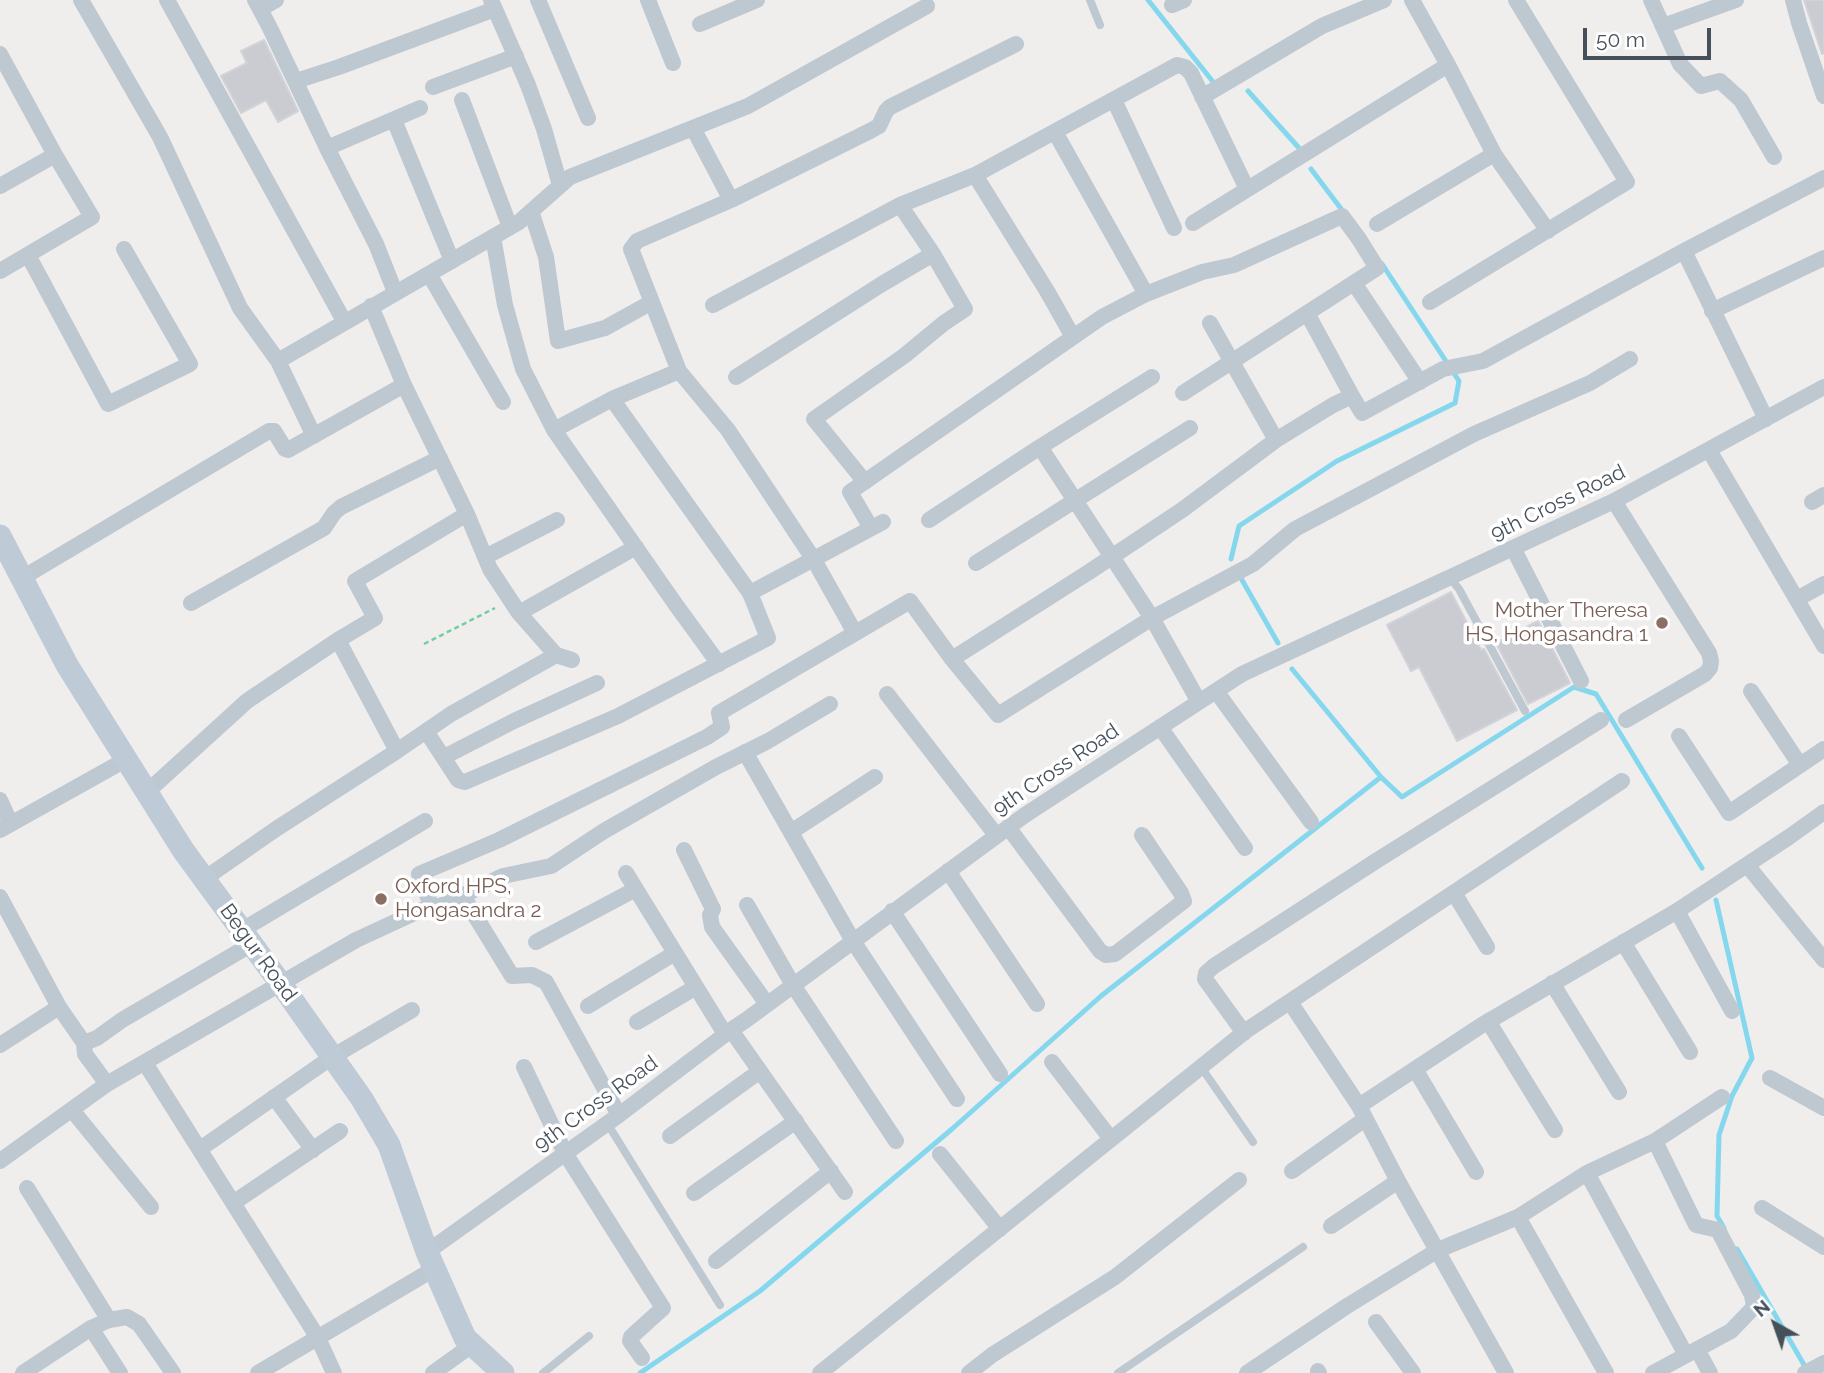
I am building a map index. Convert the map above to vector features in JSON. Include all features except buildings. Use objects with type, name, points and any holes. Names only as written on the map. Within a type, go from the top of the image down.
[{"type":"main road","name":"Begur Road","points":[[0,536],[68,665],[183,850],[362,1099],[389,1145],[431,1260],[465,1338],[503,1373]]},
{"type":"street","points":[[81,0],[160,138],[240,308],[278,361],[314,436]]},
{"type":"street","points":[[167,0],[344,321]]},
{"type":"street","points":[[276,0],[257,4],[376,244],[396,292]]},
{"type":"street","points":[[538,0],[588,118]]},
{"type":"street","points":[[648,0],[673,63]]},
{"type":"street","points":[[700,24],[757,0]]},
{"type":"street","points":[[1202,97],[1322,26],[1384,0]]},
{"type":"street","points":[[1412,0],[1494,154],[1548,231]]},
{"type":"street","points":[[1430,302],[1627,182],[1517,0]]},
{"type":"street","points":[[1651,0],[1680,64],[1701,86],[1720,81],[1741,100],[1773,157]]},
{"type":"street","points":[[1663,26],[1736,0]]},
{"type":"street","points":[[1793,0],[1824,96]]},
{"type":"street","points":[[296,81],[339,67],[493,4],[544,129],[560,185]]},
{"type":"street","points":[[278,361],[510,227],[570,177],[748,106],[927,6]]},
{"type":"street","points":[[855,633],[814,560],[728,430],[679,371],[631,249],[637,241],[731,200],[870,131],[879,126],[890,107],[1016,44]]},
{"type":"street","points":[[0,54],[92,217],[0,271]]},
{"type":"street","points":[[433,87],[516,56]]},
{"type":"street","points":[[713,305],[900,205],[975,175],[1177,65],[1185,67],[1191,73],[1247,189]]},
{"type":"street","points":[[1193,223],[1448,65]]},
{"type":"street","points":[[462,100],[510,227]]},
{"type":"street","points":[[1114,100],[1174,228]]},
{"type":"street","points":[[327,148],[420,108]]},
{"type":"street","points":[[394,120],[452,261]]},
{"type":"street","points":[[693,128],[731,200]]},
{"type":"street","points":[[1055,132],[1146,294]]},
{"type":"street","points":[[1377,225],[1494,154]]},
{"type":"street","points":[[0,186],[55,155]]},
{"type":"street","points":[[975,175],[1073,337]]},
{"type":"street","points":[[1307,313],[1362,413],[1443,369],[1483,361],[1824,178]]},
{"type":"street","points":[[865,482],[814,419],[965,309],[900,205]]},
{"type":"street","points":[[531,211],[546,257],[558,341],[605,328],[652,302]]},
{"type":"street","points":[[750,593],[877,525],[850,492],[1102,317],[1146,294],[1202,272],[1234,265],[1342,216],[1377,268],[1183,393]]},
{"type":"street","points":[[493,237],[505,305],[523,369],[554,430],[719,664]]},
{"type":"street","points":[[28,255],[108,404],[190,364],[124,250]]},
{"type":"street","points":[[1684,251],[1766,419]]},
{"type":"street","points":[[736,377],[933,254]]},
{"type":"street","points":[[1712,311],[1824,258]]},
{"type":"street","points":[[429,274],[503,402]]},
{"type":"street","points":[[1354,283],[1420,382]]},
{"type":"street","points":[[372,306],[404,385],[467,514],[490,569],[515,607],[555,654],[572,660]]},
{"type":"street","points":[[1210,323],[1276,440]]},
{"type":"street","points":[[432,908],[419,874],[499,840],[707,737],[722,727],[719,713],[910,601],[998,715],[1152,618],[1253,564],[1295,529],[1474,434],[1590,383],[1630,359]]},
{"type":"street","points":[[554,430],[612,400],[679,371]]},
{"type":"street","points":[[929,520],[1152,377]]},
{"type":"street","points":[[22,578],[269,431],[274,431],[286,450],[404,385]]},
{"type":"street","name":"9th Cross Road","points":[[258,1373],[318,1338],[431,1260],[565,1153],[1002,831],[1242,674],[1614,501],[1824,387]]},
{"type":"street","points":[[953,659],[1182,510],[1276,440],[1352,396]]},
{"type":"street","points":[[426,731],[458,780],[465,782],[618,716],[768,638],[750,593],[612,400]]},
{"type":"street","points":[[976,563],[1190,428]]},
{"type":"street","points":[[1040,447],[1152,618],[1199,702]]},
{"type":"street","points":[[1709,450],[1824,646]]},
{"type":"street","points":[[191,603],[324,528],[341,507],[440,458]]},
{"type":"street","points":[[1614,501],[1709,653],[1711,661],[1710,668],[1704,674],[1626,720]]},
{"type":"street","points":[[147,792],[247,701],[375,618],[355,580],[467,514]]},
{"type":"street","points":[[485,557],[557,520]]},
{"type":"street","points":[[515,607],[636,547]]},
{"type":"street","points":[[1513,548],[1581,681]]},
{"type":"street","points":[[1797,599],[1824,584]]},
{"type":"street","points":[[338,640],[397,751]]},
{"type":"street","points":[[204,879],[474,700],[555,654]]},
{"type":"street","points":[[444,757],[597,682]]},
{"type":"street","points":[[1216,691],[1311,822]]},
{"type":"street","points":[[1751,691],[1800,765]]},
{"type":"street","points":[[887,694],[1106,955],[1115,954],[1184,901],[1142,835]]},
{"type":"street","points":[[0,1161],[107,1084],[356,940],[421,910],[443,905],[503,876],[551,866],[604,831],[830,704]]},
{"type":"street","points":[[1244,1033],[1205,979],[1214,966],[1601,720]]},
{"type":"street","points":[[1160,727],[1245,848]]},
{"type":"street","points":[[1679,736],[1729,813],[1824,749]]},
{"type":"street","points":[[745,752],[853,941],[957,1099]]},
{"type":"street","points":[[0,800],[6,827],[127,760]]},
{"type":"street","points":[[791,832],[875,778]]},
{"type":"street","points":[[820,1373],[1244,1033],[1622,781]]},
{"type":"street","points":[[1292,1171],[1415,1069],[1488,1021],[1677,911],[1821,820]]},
{"type":"street","points":[[84,1043],[97,1038],[425,821]]},
{"type":"street","points":[[684,850],[713,909],[710,915],[712,927],[767,1004]]},
{"type":"street","points":[[1747,865],[1824,960]]},
{"type":"street","points":[[948,871],[1037,1004]]},
{"type":"street","points":[[626,873],[696,986],[845,1192]]},
{"type":"street","points":[[536,942],[636,889]]},
{"type":"street","points":[[1454,893],[1487,947]]},
{"type":"street","points":[[463,895],[512,976],[532,975],[546,982],[613,1119]]},
{"type":"street","points":[[0,897],[59,1007],[84,1043],[85,1054],[107,1084]]},
{"type":"street","points":[[747,905],[793,985],[896,1141]]},
{"type":"street","points":[[892,911],[1000,1074]]},
{"type":"street","points":[[1677,911],[1732,1012]]},
{"type":"street","points":[[1623,942],[1690,1052]]},
{"type":"street","points":[[588,1006],[675,953]]},
{"type":"street","points":[[1552,984],[1619,1092]]},
{"type":"street","points":[[638,1022],[696,986]]},
{"type":"street","points":[[1290,1002],[1362,1113],[1506,1373]]},
{"type":"street","points":[[0,1045],[59,1007]]},
{"type":"street","points":[[200,1149],[332,1057],[412,1010]]},
{"type":"street","points":[[1488,1021],[1555,1130]]},
{"type":"street","points":[[1052,1062],[1111,1139]]},
{"type":"street","points":[[145,1063],[318,1338],[334,1373]]},
{"type":"street","points":[[524,1067],[565,1153],[663,1308],[631,1336],[630,1341],[642,1358]]},
{"type":"street","points":[[1415,1069],[1476,1172]]},
{"type":"street","points":[[670,1136],[760,1071]]},
{"type":"street","points":[[1770,1078],[1824,1108]]},
{"type":"street","points":[[274,1097],[313,1150]]},
{"type":"street","points":[[1247,1373],[1347,1306],[1438,1250],[1518,1217],[1587,1172],[1655,1141],[1722,1097]]},
{"type":"street","points":[[72,1110],[151,1207]]},
{"type":"street","points":[[694,1193],[796,1121]]},
{"type":"street","points":[[233,1203],[340,1131]]},
{"type":"street","points":[[1653,1373],[1731,1331],[1754,1307],[1752,1295],[1718,1230],[1696,1225],[1655,1141]]},
{"type":"street","points":[[940,1154],[1000,1229]]},
{"type":"street","points":[[716,1261],[831,1171]]},
{"type":"street","points":[[1587,1172],[1691,1352],[1710,1373]]},
{"type":"street","points":[[969,1373],[992,1355],[1115,1277],[1239,1180]]},
{"type":"street","points":[[1331,1226],[1398,1181]]},
{"type":"street","points":[[27,1188],[109,1320]]},
{"type":"street","points":[[1762,1208],[1824,1247]]},
{"type":"street","points":[[1518,1217],[1606,1373]]},
{"type":"street","points":[[32,1371],[91,1328],[109,1320],[127,1317],[139,1324],[173,1373]]},
{"type":"street","points":[[1376,1322],[1413,1373]]},
{"type":"street","points":[[91,1328],[120,1373]]},
{"type":"street","points":[[433,1373],[472,1345]]},
{"type":"street","points":[[1805,1373],[1824,1363]]},
{"type":"lane","points":[[1090,0],[1100,25]]},
{"type":"lane","points":[[1449,577],[1460,589],[1525,711]]},
{"type":"lane","points":[[1201,1068],[1253,1142]]},
{"type":"lane","points":[[613,1119],[720,1305]]},
{"type":"lane","points":[[1118,1373],[1303,1247]]},
{"type":"lane","points":[[543,1373],[589,1336]]},
{"type":"path","points":[[424,644],[515,607]]},
{"type":"waterway","points":[[1148,0],[1214,83]]},
{"type":"waterway","points":[[1248,91],[1299,148]]},
{"type":"waterway","points":[[1311,169],[1345,214]]},
{"type":"waterway","points":[[1231,559],[1239,526],[1337,461],[1455,403],[1459,381],[1382,264]]},
{"type":"waterway","points":[[1242,580],[1278,643]]},
{"type":"waterway","points":[[1292,669],[1381,777],[1402,797],[1574,687],[1596,694],[1702,868]]},
{"type":"waterway","points":[[640,1373],[760,1291],[952,1129],[1101,996],[1381,777]]},
{"type":"waterway","points":[[1716,900],[1752,1058],[1732,1096],[1719,1135],[1717,1216],[1724,1228]]},
{"type":"waterway","points":[[1737,1249],[1807,1370]]},
{"type":"place","name":"Mother Theresa HS, Hongasandra 1","points":[[1662,623]]},
{"type":"place","name":"Oxford HPS, Hongasandra 2","points":[[381,899]]}]
